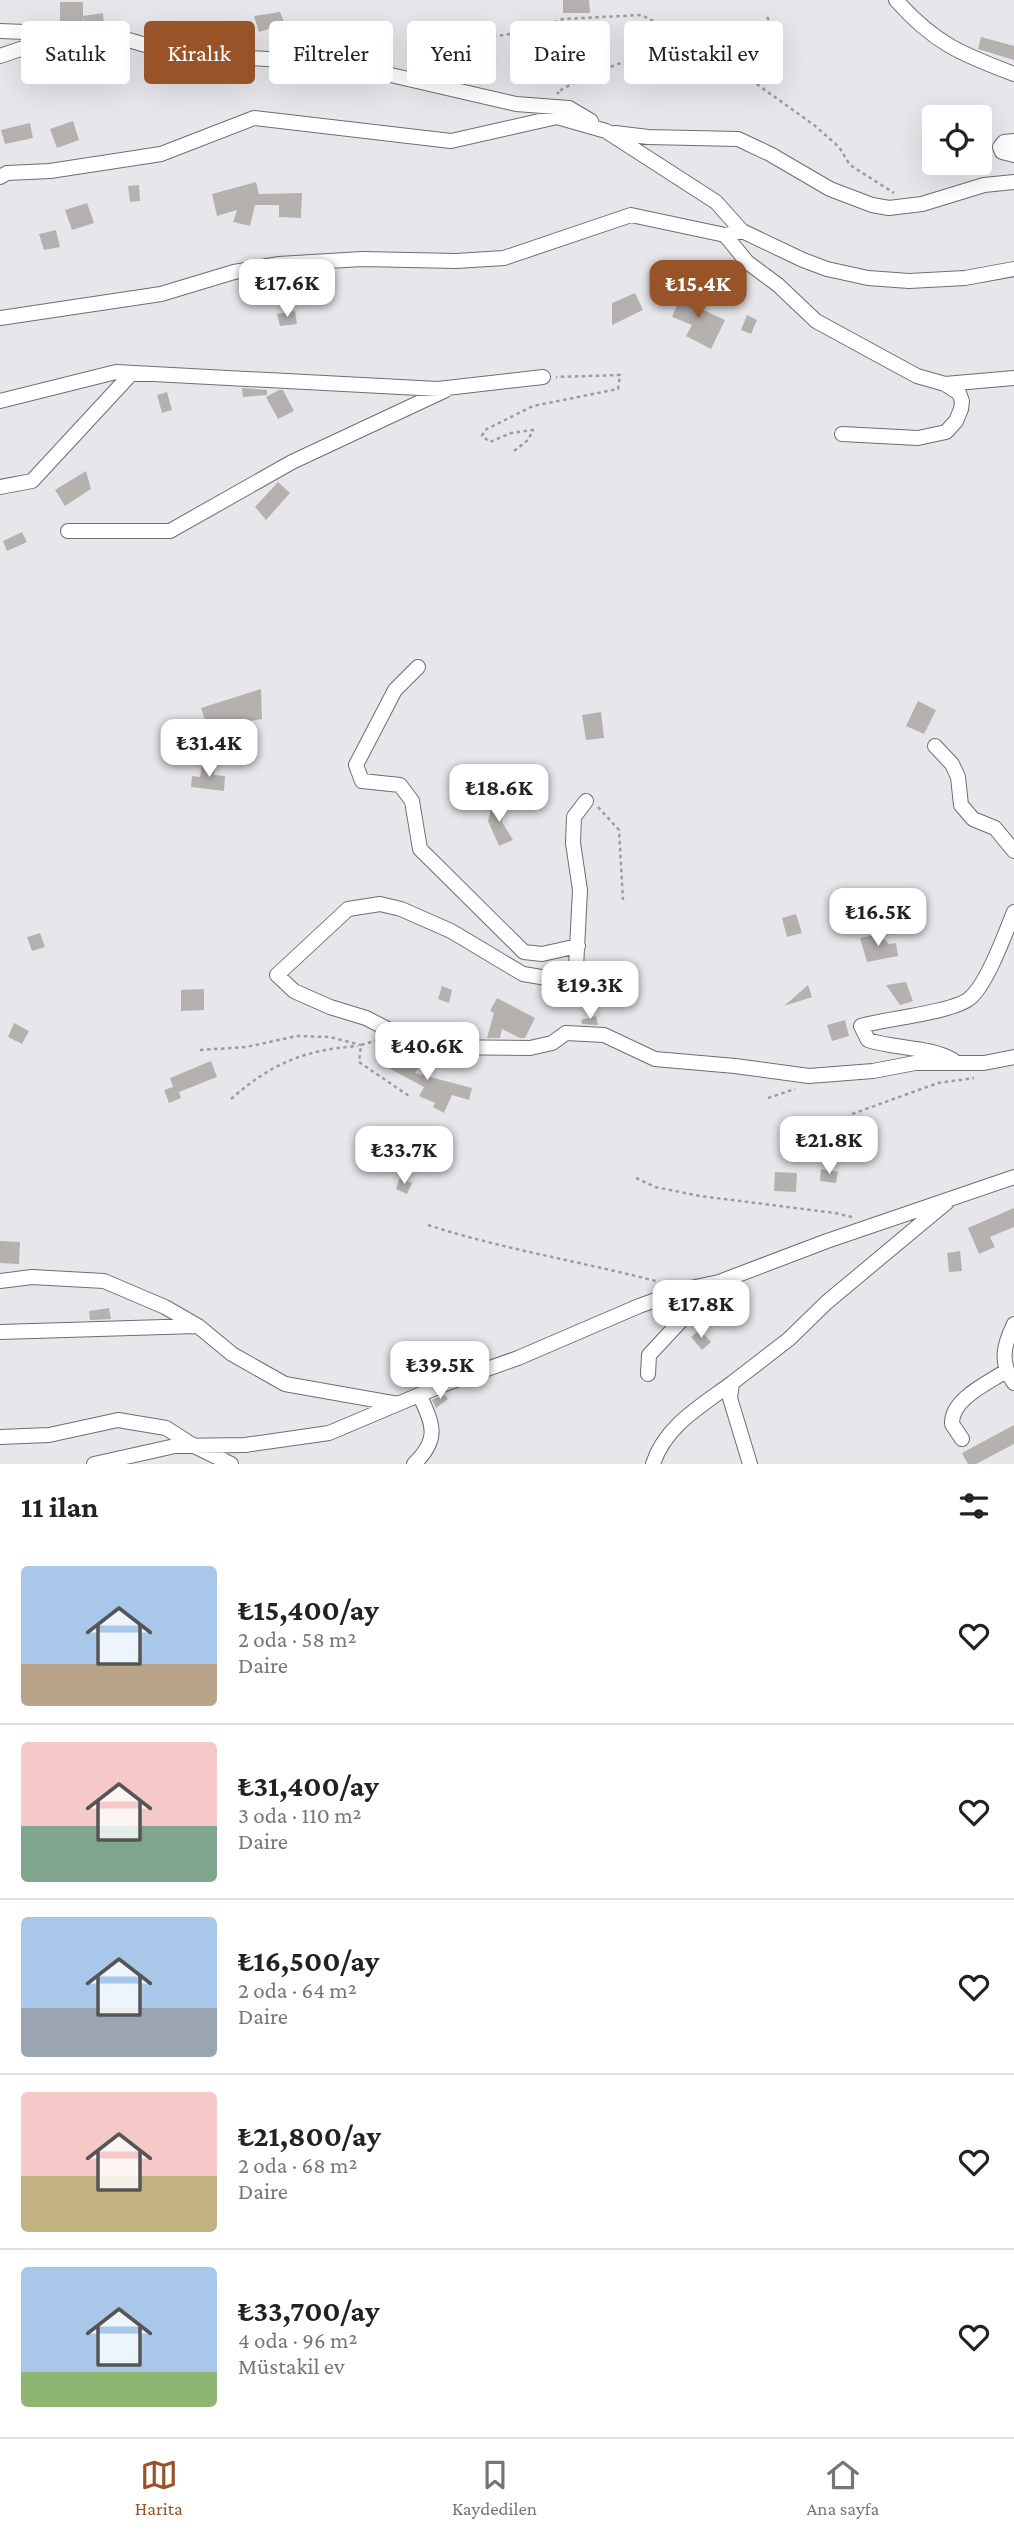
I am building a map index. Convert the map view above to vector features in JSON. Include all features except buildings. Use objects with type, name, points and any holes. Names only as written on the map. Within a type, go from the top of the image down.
[{"type":"street","points":[[895,0],[916,24],[937,40],[966,56],[1014,75]]},
{"type":"street","points":[[0,31],[21,31]]},
{"type":"street","points":[[130,40],[176,54],[340,63],[516,104],[569,108],[716,202],[742,231],[803,260],[867,278],[909,281],[965,278],[1014,269]]},
{"type":"street","points":[[0,56],[21,49]]},
{"type":"street","points":[[0,177],[7,173],[50,171],[161,155],[254,118],[450,141],[557,117],[606,131],[648,137],[738,139],[848,197],[889,208],[922,204],[984,185],[1014,182]]},
{"type":"street","points":[[1014,141],[1004,142],[1000,147],[1002,152],[1014,155]]},
{"type":"street","points":[[0,318],[160,294],[234,272],[279,264],[362,259],[456,261],[503,258],[632,215],[725,235],[742,231]]},
{"type":"street","points":[[725,235],[747,262],[778,285],[816,321],[917,376],[945,384],[959,393],[962,401],[956,421],[946,432],[918,438],[842,434]]},
{"type":"street","points":[[0,401],[116,372],[438,389],[543,377]]},
{"type":"street","points":[[0,487],[32,481],[132,373]]},
{"type":"street","points":[[945,384],[1014,378]]},
{"type":"street","points":[[68,531],[170,531],[292,462],[453,387]]},
{"type":"street","points":[[418,667],[395,690],[356,765],[362,780],[400,785],[412,801],[420,849],[524,952],[542,954],[578,946]]},
{"type":"street","points":[[935,746],[952,764],[958,777],[961,805],[973,819],[995,828],[1014,851]]},
{"type":"street","points":[[586,801],[574,817],[573,843],[580,890],[576,968],[547,978],[523,974],[451,930],[401,909],[380,904],[348,909],[277,975],[294,991],[330,1007],[366,1018],[423,1047],[530,1048],[552,1043],[566,1033],[604,1035],[655,1059],[809,1076],[873,1071],[915,1063],[984,1063],[1014,1058]]},
{"type":"street","points":[[957,1063],[942,1054],[868,1040],[861,1026],[921,1014],[969,1000],[982,982],[1014,912]]},
{"type":"street","points":[[94,1464],[175,1446],[246,1445],[328,1433],[686,1289],[705,1285],[1014,1177]]},
{"type":"street","points":[[653,1464],[658,1447],[668,1433],[789,1339],[827,1302],[953,1197]]},
{"type":"street","points":[[0,1281],[32,1277],[104,1281],[131,1291],[198,1326],[232,1354],[285,1384],[399,1404]]},
{"type":"street","points":[[648,1374],[649,1355],[704,1296],[705,1285]]},
{"type":"street","points":[[962,1440],[952,1424],[954,1411],[964,1399],[1010,1377],[1003,1353],[1014,1324]]},
{"type":"street","points":[[0,1332],[198,1326]]},
{"type":"street","points":[[732,1383],[730,1398],[750,1464]]},
{"type":"street","points":[[414,1464],[427,1451],[433,1425],[420,1396]]},
{"type":"street","points":[[0,1437],[49,1435],[118,1420],[166,1428],[194,1446],[231,1464]]},
{"type":"path","points":[[496,36],[527,32],[563,19],[641,15],[673,30],[677,42],[589,75],[557,92],[567,100]]},
{"type":"path","points":[[767,17],[774,29],[777,45],[765,53],[707,47],[707,54],[744,75],[814,125],[839,147],[850,165],[899,197],[904,206]]},
{"type":"path","points":[[514,451],[528,440],[533,430],[511,433],[490,442],[482,436],[485,430],[533,405],[618,389],[621,375],[543,377]]},
{"type":"path","points":[[586,801],[601,809],[619,830],[623,901]]},
{"type":"path","points":[[232,1099],[255,1079],[281,1064],[322,1049],[361,1045],[398,1035]]},
{"type":"path","points":[[200,1050],[246,1047],[297,1036],[330,1037],[361,1045]]},
{"type":"path","points":[[361,1045],[359,1062],[409,1096]]},
{"type":"path","points":[[825,1136],[852,1114],[939,1083],[976,1077]]},
{"type":"path","points":[[636,1178],[655,1187],[700,1196],[835,1213],[875,1224]]},
{"type":"path","points":[[428,1225],[479,1241],[546,1254],[686,1289]]}]
